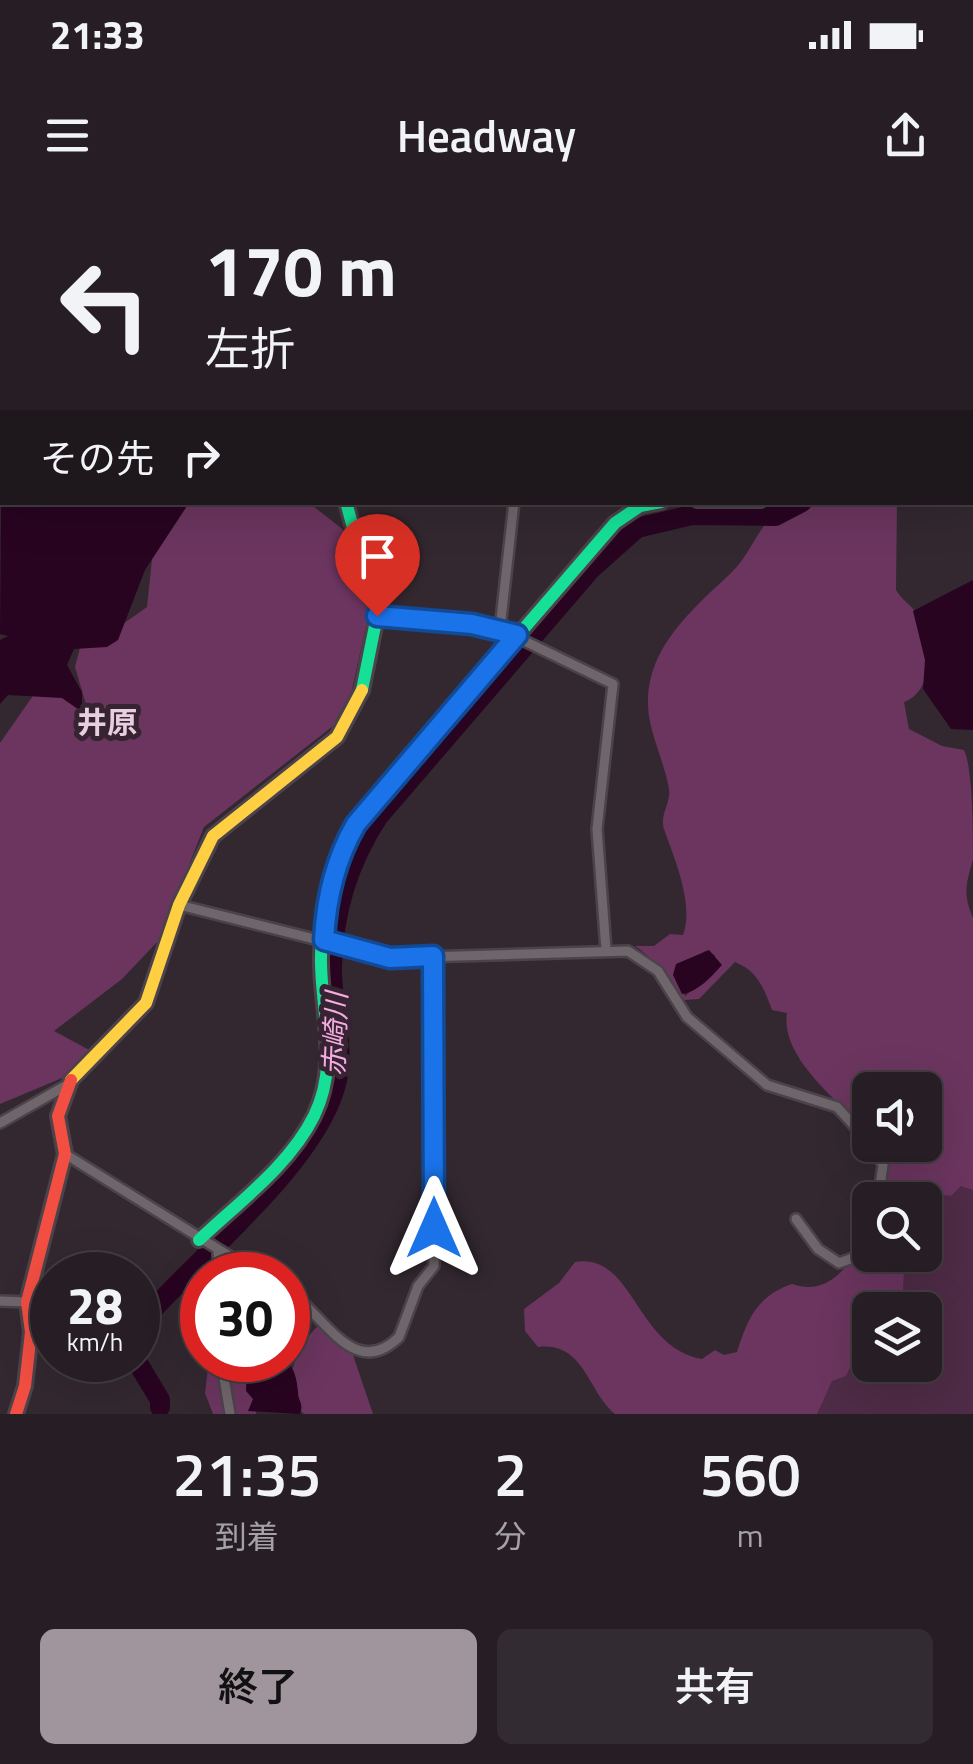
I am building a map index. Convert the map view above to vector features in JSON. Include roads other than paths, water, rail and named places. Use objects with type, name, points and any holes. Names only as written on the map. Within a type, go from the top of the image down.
[{"type":"street","points":[[0,1123],[68,1084],[146,1004],[179,905],[222,827],[281,784],[347,725],[372,653],[377,616],[347,505]]},
{"type":"street","points":[[500,630],[514,505]]},
{"type":"street","points":[[199,1240],[285,1154],[313,1118],[332,1047],[321,964],[332,881],[356,824],[615,523],[645,505]]},
{"type":"street","points":[[377,616],[500,630],[534,643],[612,684],[597,829],[606,950]]},
{"type":"street","points":[[179,905],[390,958],[606,950],[644,958],[658,971],[687,1017],[768,1085],[837,1106],[852,1123]]},
{"type":"street","points":[[310,1308],[344,1344],[356,1353],[364,1353],[399,1337],[418,1286],[434,1266],[433,956]]},
{"type":"street","points":[[16,1414],[25,1386],[32,1332],[27,1302],[65,1154],[58,1116],[68,1084]]},
{"type":"street","points":[[65,1154],[218,1252]]},
{"type":"street","points":[[796,1219],[818,1249],[839,1263],[852,1258]]},
{"type":"street","points":[[0,1301],[27,1302]]},
{"type":"street","points":[[225,1382],[230,1414]]},
{"type":"waterway","name":"赤崎川","points":[[160,1302],[277,1181],[322,1119],[338,1073],[339,1042],[332,982],[335,927],[358,852],[378,817],[591,569],[637,528],[692,515],[775,516],[796,505]]},
{"type":"waterway","name":"赤崎川","points":[[149,1382],[160,1407]]},
{"type":"waterway","points":[[155,1414],[160,1407]]},
{"type":"district","name":"井原","points":[[107,723]]}]
